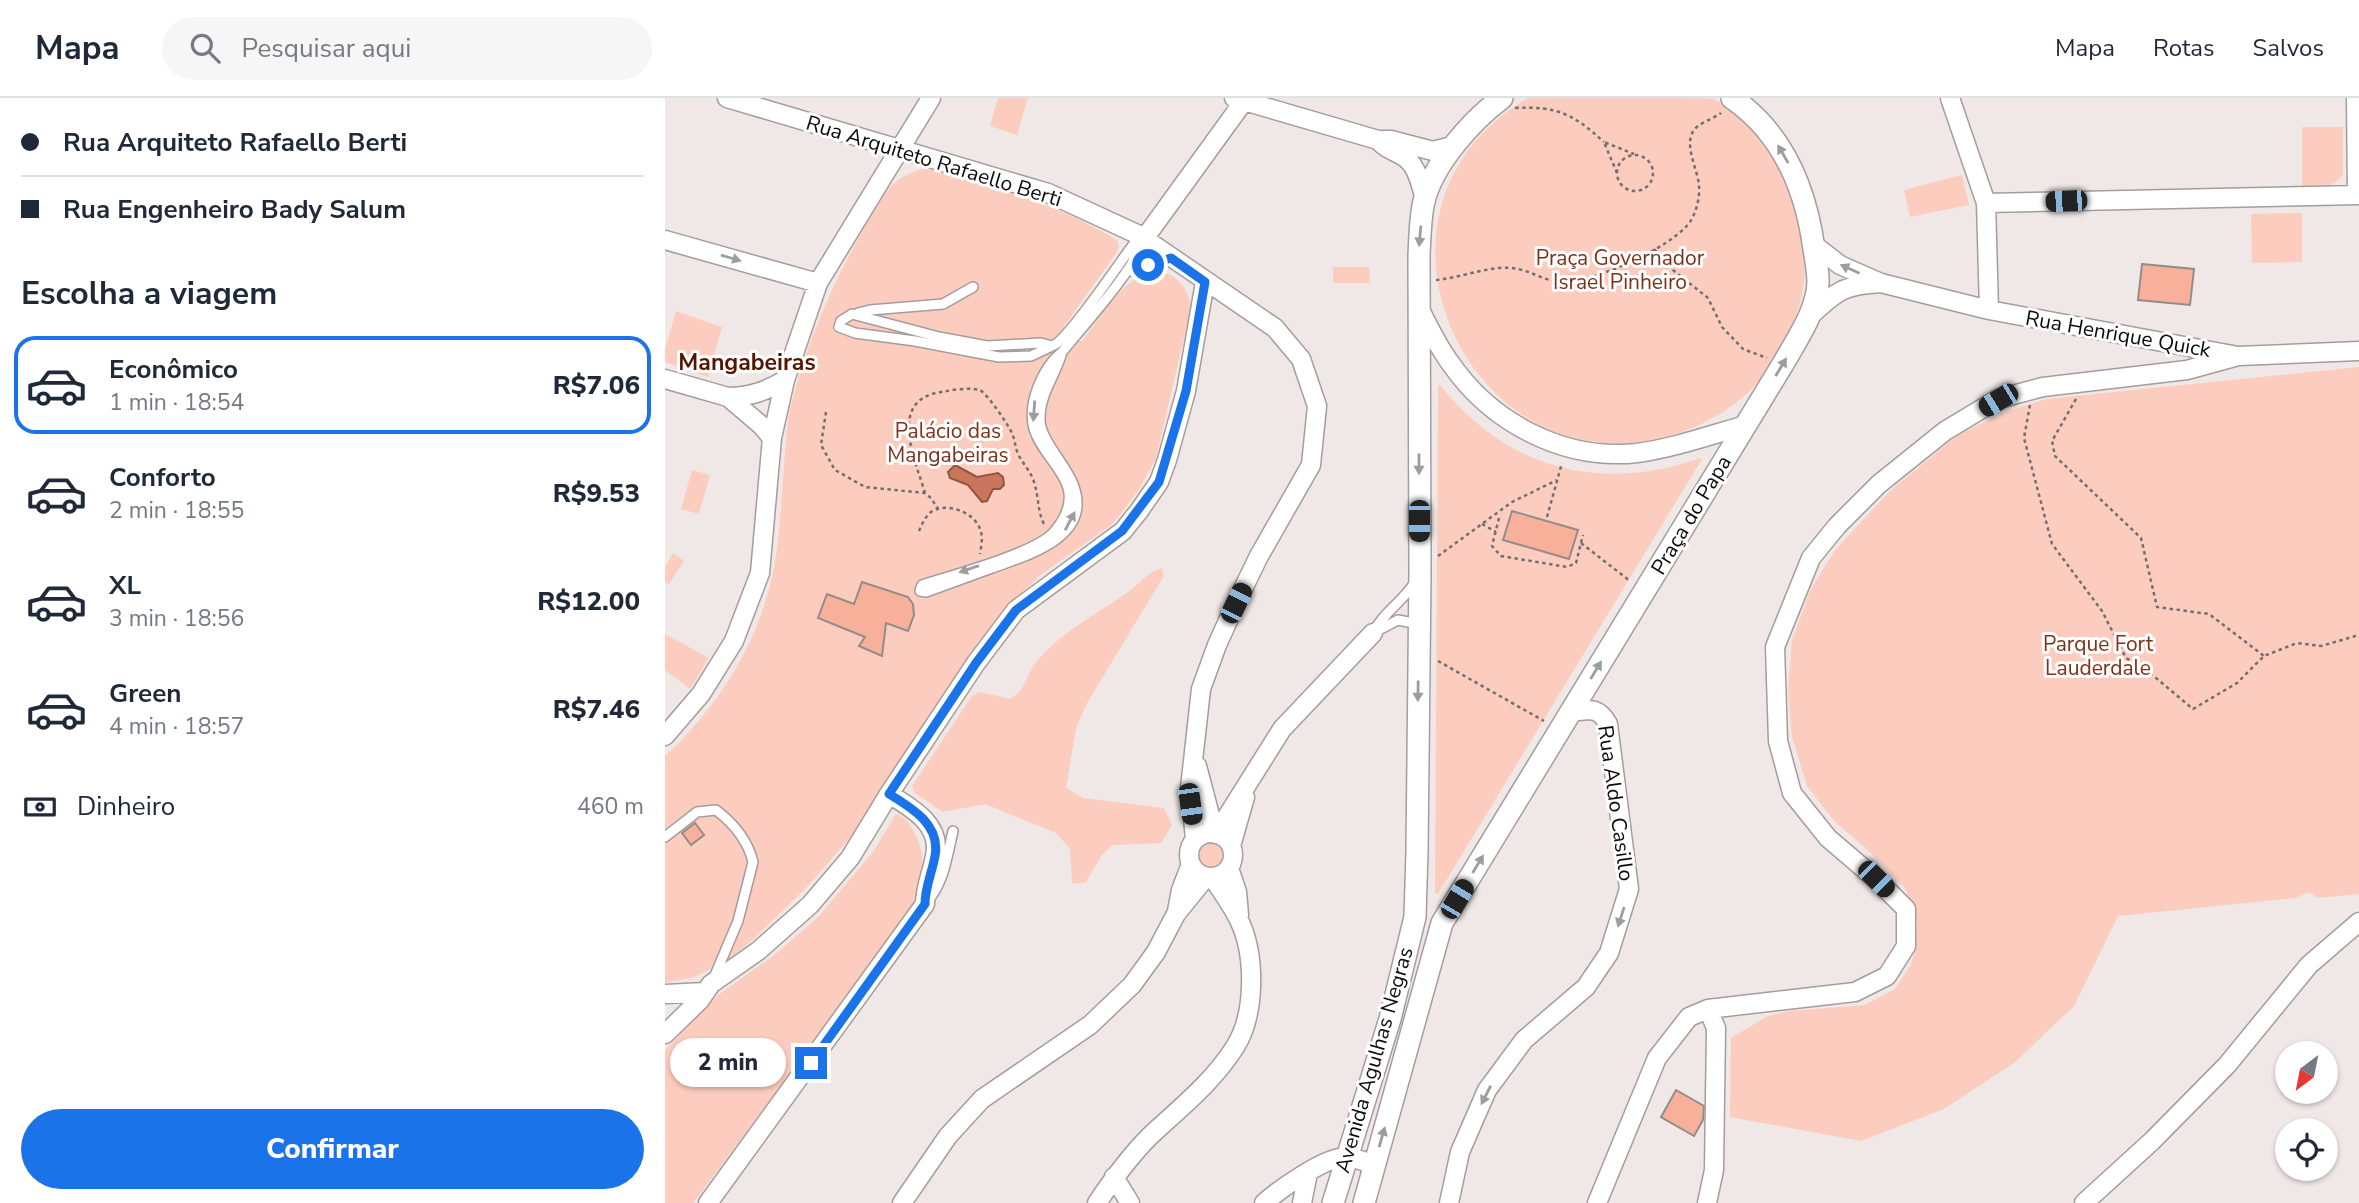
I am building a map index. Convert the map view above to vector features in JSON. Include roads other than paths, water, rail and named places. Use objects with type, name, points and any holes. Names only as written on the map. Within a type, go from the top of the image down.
[{"type":"street","name":"Rua Arquiteto Rafaello Berti","points":[[727,98],[1048,193],[1144,239],[1275,328],[1301,359],[1317,406],[1311,464],[1247,579],[1217,645],[1201,690],[1190,804],[1195,839]]},
{"type":"street","points":[[665,736],[701,694],[734,641],[760,573],[772,438],[785,380],[818,283],[931,98]]},
{"type":"street","points":[[1951,98],[1986,203],[1989,310]]},
{"type":"street","points":[[1986,203],[2358,195],[2356,98]]},
{"type":"street","points":[[1144,239],[1239,99],[1378,140],[1391,139],[1433,151],[1456,145]]},
{"type":"street","name":"Praça do Papa","points":[[1442,923],[1810,316],[1818,290],[1811,221],[1793,170],[1779,146],[1760,121],[1736,101]]},
{"type":"street","points":[[1442,923],[1415,917],[1419,624],[1426,567],[1419,255],[1425,199],[1436,172],[1456,145],[1495,104]]},
{"type":"street","points":[[1378,140],[1386,149],[1403,156],[1413,165],[1425,199]]},
{"type":"street","points":[[665,240],[818,283]]},
{"type":"street","name":"Rua Henrique Quick","points":[[1814,245],[1840,265],[1881,283],[1989,310],[2238,356],[2359,351]]},
{"type":"street","points":[[665,1034],[700,1000],[708,988],[758,951],[810,905],[850,858],[976,663],[1016,610],[1122,531],[1159,482],[1186,391],[1205,282]]},
{"type":"street","name":"Rua Henrique Quick","points":[[1810,316],[1834,294],[1845,288],[1857,284],[1881,283]]},
{"type":"street","points":[[1419,308],[1452,367],[1471,388],[1515,426],[1540,438],[1569,448],[1606,453],[1635,453],[1670,447],[1746,425]]},
{"type":"street","points":[[1597,1203],[1657,1058],[1689,1017],[1708,1009],[1855,992],[1887,976],[1906,946],[1906,909],[1828,838],[1792,793],[1778,741],[1775,646],[1811,558],[1837,526],[1879,484],[1945,431],[1998,400],[2033,390],[2187,370],[2238,356]]},
{"type":"street","points":[[665,379],[728,397],[763,393],[785,380]]},
{"type":"street","points":[[728,397],[772,438]]},
{"type":"street","points":[[1215,834],[1282,729],[1373,633]]},
{"type":"street","name":"Rua Aldo Casillo","points":[[1449,1203],[1460,1152],[1487,1090],[1524,1040],[1585,987],[1609,953],[1629,889],[1608,724],[1602,714],[1594,710],[1571,712]]},
{"type":"street","name":"Rua Arquiteto Rafaello Berti","points":[[1193,752],[1215,834]]},
{"type":"street","points":[[902,1203],[948,1136],[982,1099],[1090,1025],[1132,985],[1156,952],[1176,914],[1209,877],[1225,873],[1232,861],[1231,846],[1251,777]]},
{"type":"street","points":[[708,1203],[925,904],[925,890],[936,853],[934,838],[929,824],[917,811],[889,794]]},
{"type":"street","points":[[1231,846],[1227,840],[1207,833],[1195,839],[1189,851],[1194,870],[1209,877],[1239,918]]},
{"type":"street","points":[[1176,914],[1181,890],[1191,864]]},
{"type":"street","points":[[1097,1203],[1114,1177],[1148,1138],[1199,1091],[1236,1045],[1251,1001],[1251,968],[1239,918],[1237,892],[1229,868]]},
{"type":"street","name":"Avenida Agulhas Negras","points":[[1333,1203],[1390,1018],[1415,917]]},
{"type":"street","points":[[2084,1203],[2152,1141],[2227,1065],[2309,965],[2359,922]]},
{"type":"street","name":"Avenida Agulhas Negras","points":[[1364,1203],[1442,923]]},
{"type":"street","points":[[665,995],[708,988]]},
{"type":"street","points":[[1707,1203],[1714,1170],[1716,1028],[1708,1009]]},
{"type":"street","points":[[1268,1200],[1308,1172],[1334,1160],[1346,1157],[1374,1165]]},
{"type":"street","points":[[1302,1203],[1308,1172]]},
{"type":"street","points":[[1114,1177],[1130,1203]]},
{"type":"street","points":[[1268,1200],[1290,1203]]},
{"type":"lane","points":[[1062,352],[1042,399],[1039,418],[1045,436],[1065,466],[1077,495],[1077,507],[1072,520],[1056,541],[1036,552],[926,592],[920,591],[922,585],[1028,548],[1049,536],[1066,515],[1070,497],[1056,464],[1038,437],[1033,420],[1039,383],[1052,360],[1062,352],[1125,273],[1141,251],[1144,239]]},
{"type":"lane","points":[[973,288],[943,304],[870,310],[856,314],[841,321],[839,327],[855,333],[999,357],[1031,356],[1058,344],[1133,245],[1144,239]]},
{"type":"lane","points":[[1125,273],[1171,258]]},
{"type":"lane","points":[[856,314],[888,324],[987,346],[1041,343],[1052,345]]},
{"type":"lane","points":[[1373,633],[1378,622],[1411,590],[1426,567]]},
{"type":"lane","points":[[1373,633],[1398,620],[1419,624]]},
{"type":"lane","points":[[665,837],[697,812],[716,810],[727,818],[751,853],[753,862],[739,921],[708,988]]},
{"type":"lane","points":[[925,904],[935,894],[943,874],[953,831]]},
{"type":"district","name":"Mangabeiras","points":[[747,362]]},
{"type":"park label","name":"Praça Governador Israel Pinheiro","points":[[1620,270]]},
{"type":"park label","name":"Palácio das Mangabeiras","points":[[948,443]]},
{"type":"park label","name":"Parque Fort Lauderdale","points":[[2098,656]]}]
